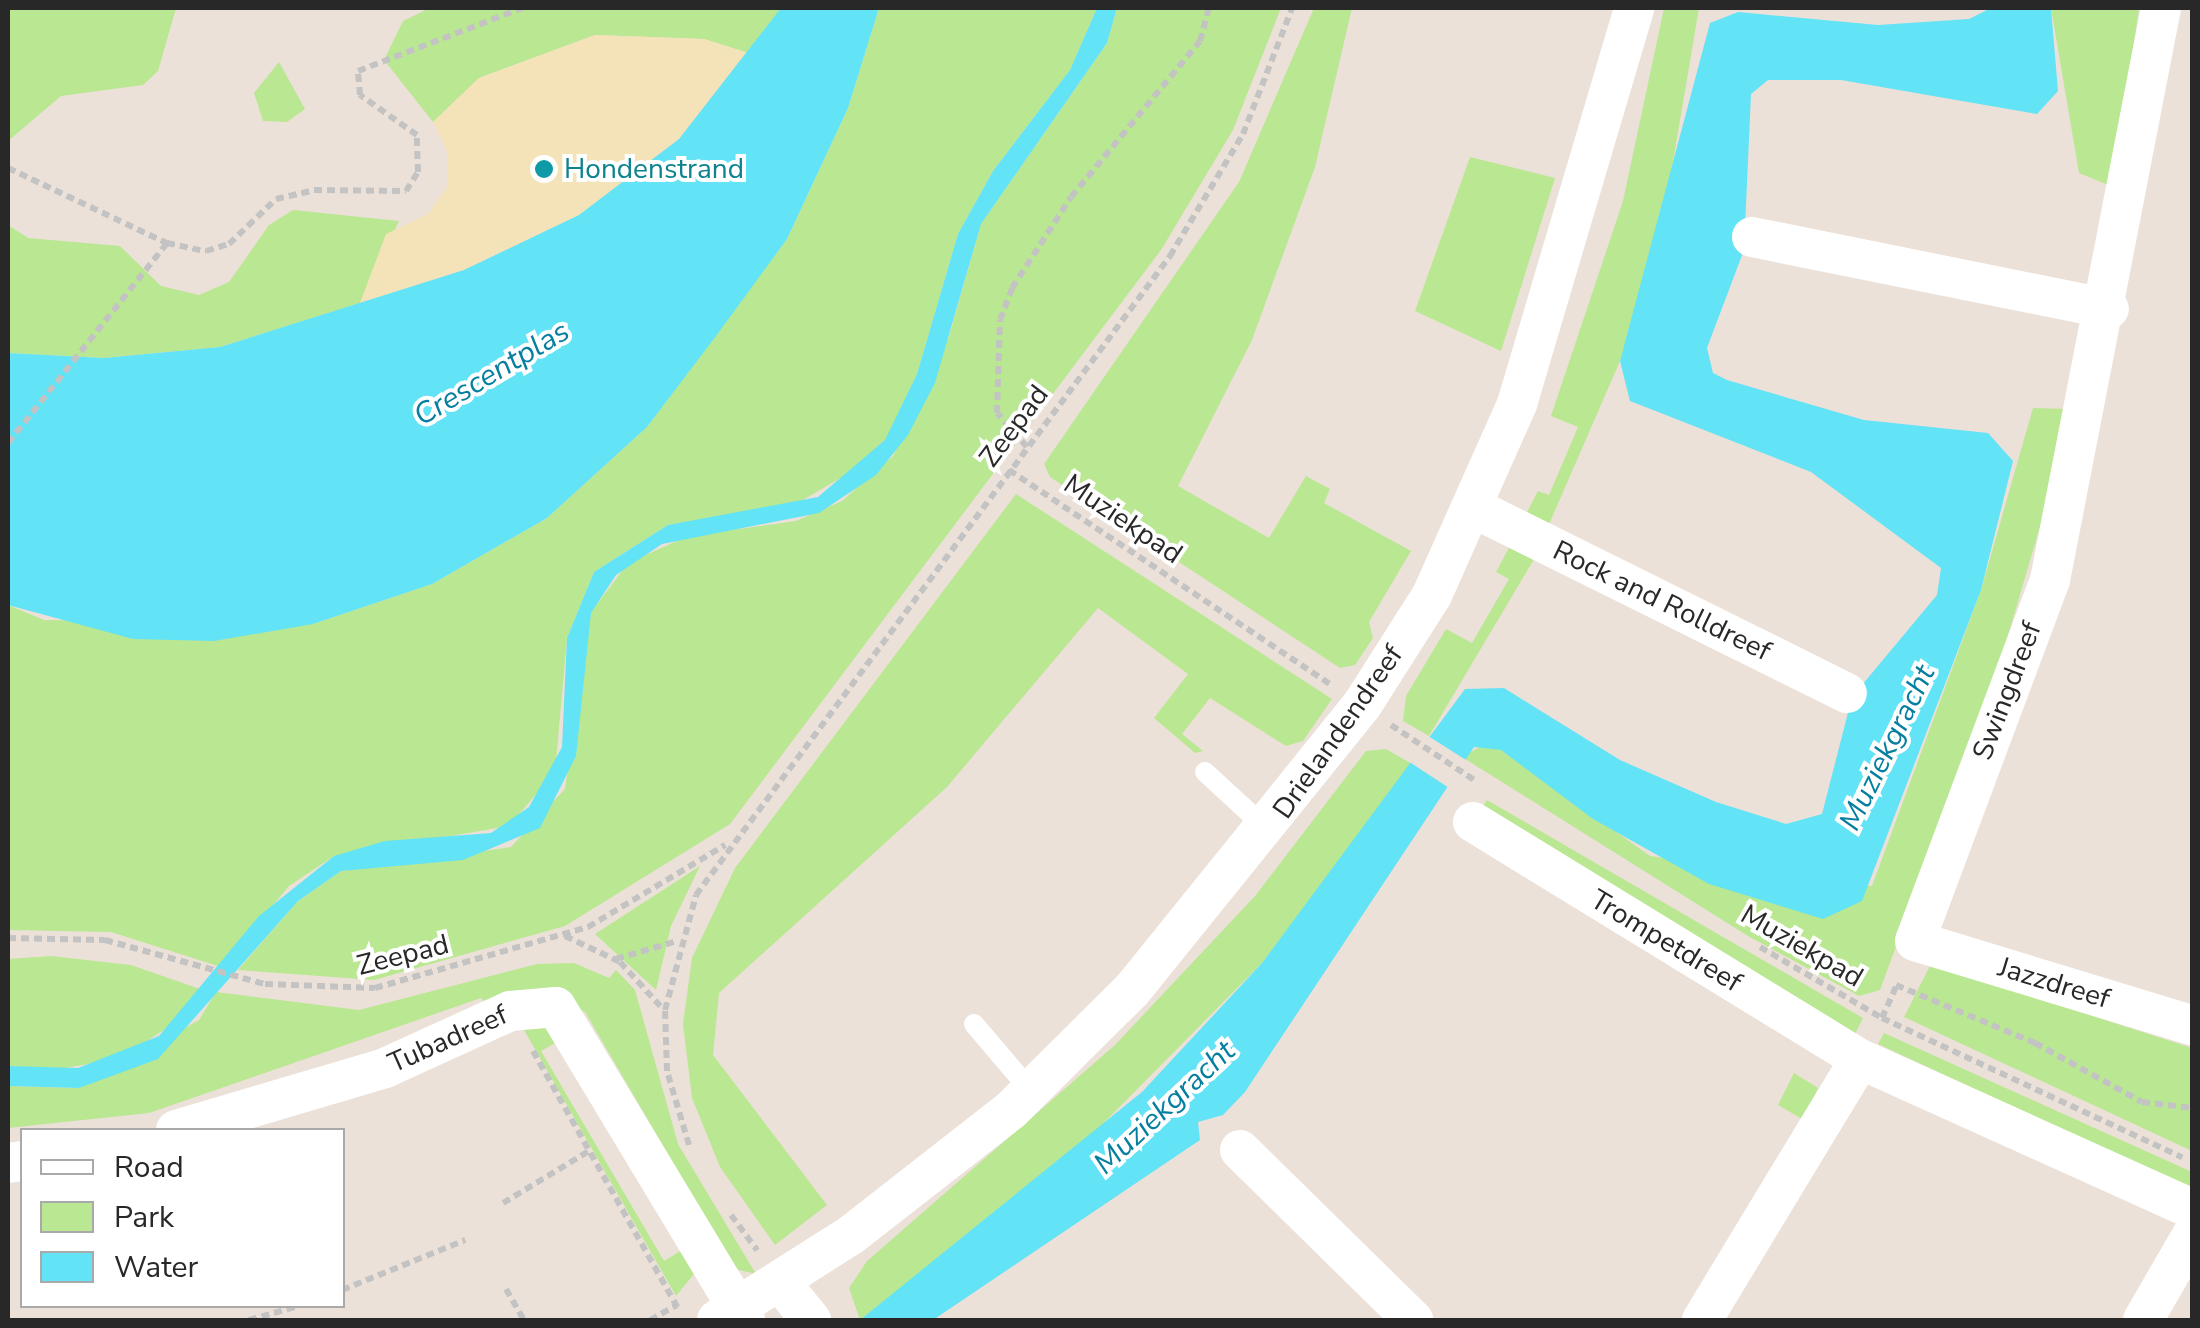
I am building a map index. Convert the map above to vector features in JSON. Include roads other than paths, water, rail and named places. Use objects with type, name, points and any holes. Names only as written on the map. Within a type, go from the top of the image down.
[{"type":"street","name":"Drielandendreef","points":[[781,1283],[1030,1091],[1268,830],[1362,706],[1476,509],[1562,271],[1634,8]]},
{"type":"street","name":"Swingdreef","points":[[1914,941],[2050,580],[2109,309],[2161,8]]},
{"type":"street","points":[[1752,237],[2109,309]]},
{"type":"street","name":"Rock and Rolldreef","points":[[1476,509],[1848,693]]},
{"type":"street","name":"Trompetdreef","points":[[1479,804],[1860,1059],[2192,1209]]},
{"type":"street","name":"Jazzdreef","points":[[1914,941],[2192,1025]]},
{"type":"street","name":"Tubadreef","points":[[183,1128],[385,1068],[510,1011],[556,1007],[733,1317],[781,1283]]},
{"type":"street","points":[[1702,1320],[1860,1059]]},
{"type":"street","points":[[1240,1150],[1413,1320]]},
{"type":"street","points":[[2142,1320],[2192,1235]]},
{"type":"street","points":[[781,1283],[810,1320]]},
{"type":"lane","points":[[1205,772],[1268,830]]},
{"type":"lane","points":[[974,1024],[1030,1091]]},
{"type":"water","name":"Crescentplas","points":[[781,8],[879,8],[848,108],[787,239],[716,336],[647,427],[547,518],[432,584],[313,624],[214,641],[133,639],[8,605],[8,353],[104,358],[220,347],[464,270],[579,215],[679,139]]},
{"type":"water","points":[[1097,8],[1117,8],[1107,43],[981,224],[935,383],[908,435],[876,475],[819,513],[662,544],[616,575],[591,613],[576,756],[540,828],[463,860],[341,871],[298,901],[158,1059],[79,1088],[8,1086],[8,1066],[78,1068],[159,1036],[259,916],[334,856],[385,841],[491,833],[529,807],[562,747],[567,638],[594,572],[668,525],[818,497],[885,440],[917,374],[958,234],[993,171],[1070,70]]},
{"type":"water","name":"Muziekgracht","points":[[1991,8],[2051,8],[2058,91],[2037,114],[1841,80],[1768,80],[1751,94],[1744,250],[1707,348],[1713,373],[1727,380],[1864,420],[1988,433],[2013,461],[1981,590],[1862,901],[1823,919],[1709,884],[1593,819],[1501,750],[1474,747],[1245,1092],[1223,1115],[1198,1122],[1200,1140],[933,1320],[860,1320],[1142,1092],[1262,963],[1465,689],[1504,688],[1620,760],[1716,802],[1786,824],[1822,814],[1852,697],[1937,595],[1941,568],[1811,472],[1630,401],[1620,361],[1710,23],[1738,12],[1878,25],[1969,19]]},
{"type":"place","name":"Hondenstrand","points":[[544,169]]}]
